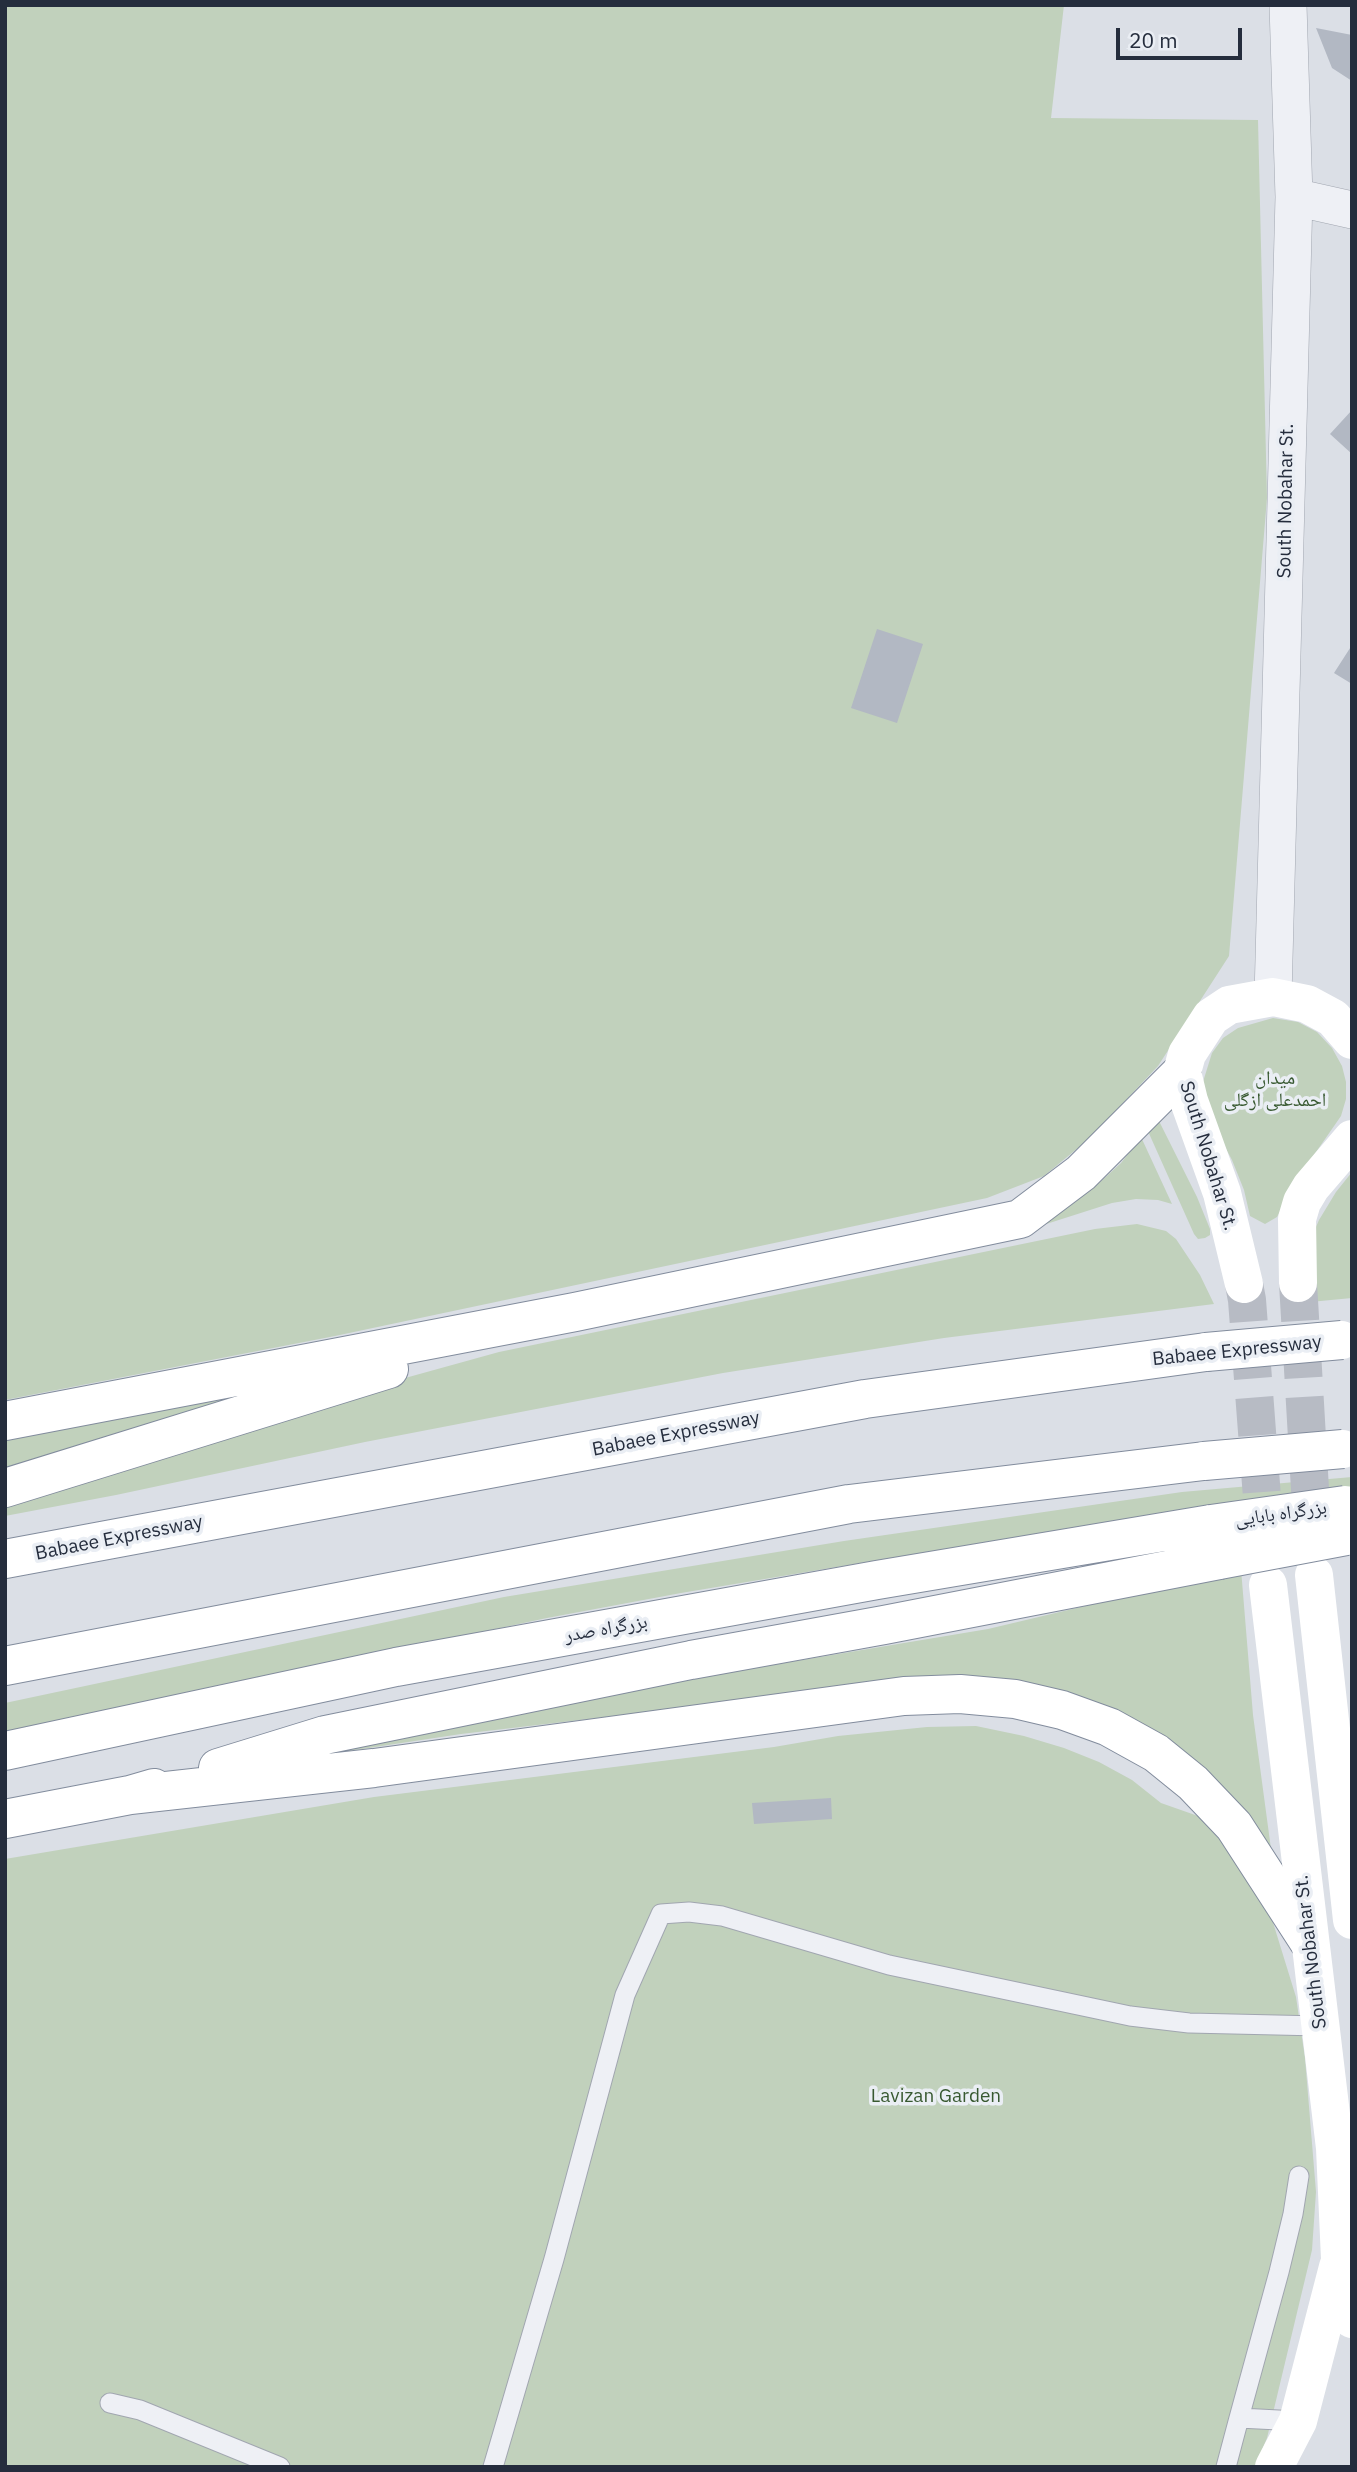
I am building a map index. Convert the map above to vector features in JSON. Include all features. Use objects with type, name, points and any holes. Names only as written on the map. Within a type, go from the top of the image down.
[{"type":"main road","name":"South Nobahar St.","points":[[1244,1284],[1222,1193],[1189,1101],[1182,1072],[1187,1054],[1211,1017],[1229,1005],[1273,997],[1307,1004],[1333,1018],[1352,1040]]},
{"type":"main road","points":[[5,1421],[575,1312],[1020,1219],[1081,1173],[1182,1072]]},
{"type":"main road","points":[[1298,1283],[1297,1219],[1303,1202],[1311,1187],[1352,1139]]},
{"type":"main road","points":[[5,1488],[575,1312]]},
{"type":"main road","name":"Babaee Expressway","points":[[5,1559],[866,1399],[1206,1352],[1347,1339]]},
{"type":"main road","points":[[5,1666],[849,1504],[1204,1461],[1347,1448]]},
{"type":"main road","points":[[130,1795],[325,1735],[691,1660],[897,1623],[1215,1542],[1348,1520]]},
{"type":"main road","name":"بزرگراه صدر","points":[[5,1751],[396,1667],[877,1580],[1215,1542]]},
{"type":"main road","points":[[1314,1575],[1352,1920]]},
{"type":"main road","name":"South Nobahar St.","points":[[1268,1585],[1335,2148],[1340,2259],[1352,2319]]},
{"type":"main road","points":[[5,1819],[130,1795],[374,1768],[904,1696],[960,1694],[1014,1699],[1062,1710],[1109,1727],[1156,1753],[1193,1783],[1234,1826],[1309,1942]]},
{"type":"main road","points":[[1274,2467],[1298,2421],[1340,2259]]},
{"type":"street","name":"South Nobahar St.","points":[[1273,997],[1294,197],[1288,5]]},
{"type":"street","points":[[1294,197],[1352,210]]},
{"type":"lane","points":[[493,2467],[554,2259],[625,1995],[661,1914],[688,1912],[722,1916],[889,1965],[1130,2016],[1189,2023],[1320,2026]]},
{"type":"lane","points":[[1226,2467],[1279,2272],[1299,2176]]},
{"type":"lane","points":[[110,2403],[140,2410],[279,2467]]},
{"type":"lane","points":[[1239,2418],[1298,2421]]},
{"type":"green space","points":[[5,5],[1064,5],[1051,118],[1258,120],[1267,498],[1229,956],[1158,1066],[1090,1138],[1044,1176],[987,1198],[335,1336],[5,1400]]},
{"type":"green space","name":"میدان احمدعلی ازگلی","points":[[1273,1018],[1298,1022],[1317,1032],[1332,1048],[1342,1066],[1346,1099],[1341,1116],[1298,1178],[1277,1217],[1265,1224],[1250,1216],[1244,1190],[1218,1134],[1202,1085],[1212,1053],[1223,1038],[1238,1028]]},
{"type":"green space","points":[[1159,1121],[1210,1229],[1210,1235],[1205,1238],[1198,1239],[1194,1234],[1147,1129]]},
{"type":"green space","points":[[1141,1137],[1172,1204],[1136,1199],[1112,1203],[1040,1226],[1099,1183],[1121,1163]]},
{"type":"green space","points":[[1352,1172],[1352,1298],[1310,1302],[1309,1243],[1319,1220]]},
{"type":"green space","points":[[1137,1224],[1166,1231],[1176,1239],[1200,1275],[1214,1304],[944,1338],[723,1373],[365,1442],[5,1516],[5,1507],[217,1440],[351,1393],[499,1352],[1095,1229]]},
{"type":"green space","points":[[402,1352],[5,1473],[5,1434]]},
{"type":"green space","points":[[1352,1477],[1352,1490],[1184,1509],[681,1593],[547,1618],[5,1734],[5,1703],[504,1597],[844,1541],[1182,1492]]},
{"type":"green space","points":[[1241,1569],[1253,1715],[1271,1849],[1112,1711],[691,1707],[461,1734],[329,1754],[327,1746],[646,1686],[988,1629]]},
{"type":"green space","name":"Lavizan Garden","points":[[976,1726],[1024,1736],[1099,1762],[1132,1780],[1161,1803],[1215,1822],[1271,1916],[1296,1997],[1305,2058],[1316,2192],[1312,2250],[1267,2438],[1255,2467],[5,2467],[5,1859],[374,1797],[774,1747],[838,1736],[927,1727]]},
{"type":"building","points":[[1316,28],[1352,35],[1352,81],[1332,68]]},
{"type":"building","points":[[1352,410],[1352,454],[1330,434]]},
{"type":"building","points":[[877,629],[923,644],[897,723],[851,708]]},
{"type":"building","points":[[1352,645],[1352,684],[1334,673]]},
{"type":"building","points":[[831,1798],[832,1819],[754,1824],[752,1803]]},
{"type":"tunnel","points":[[1298,1283],[1313,1541]]},
{"type":"tunnel","points":[[1244,1284],[1266,1550]]}]
